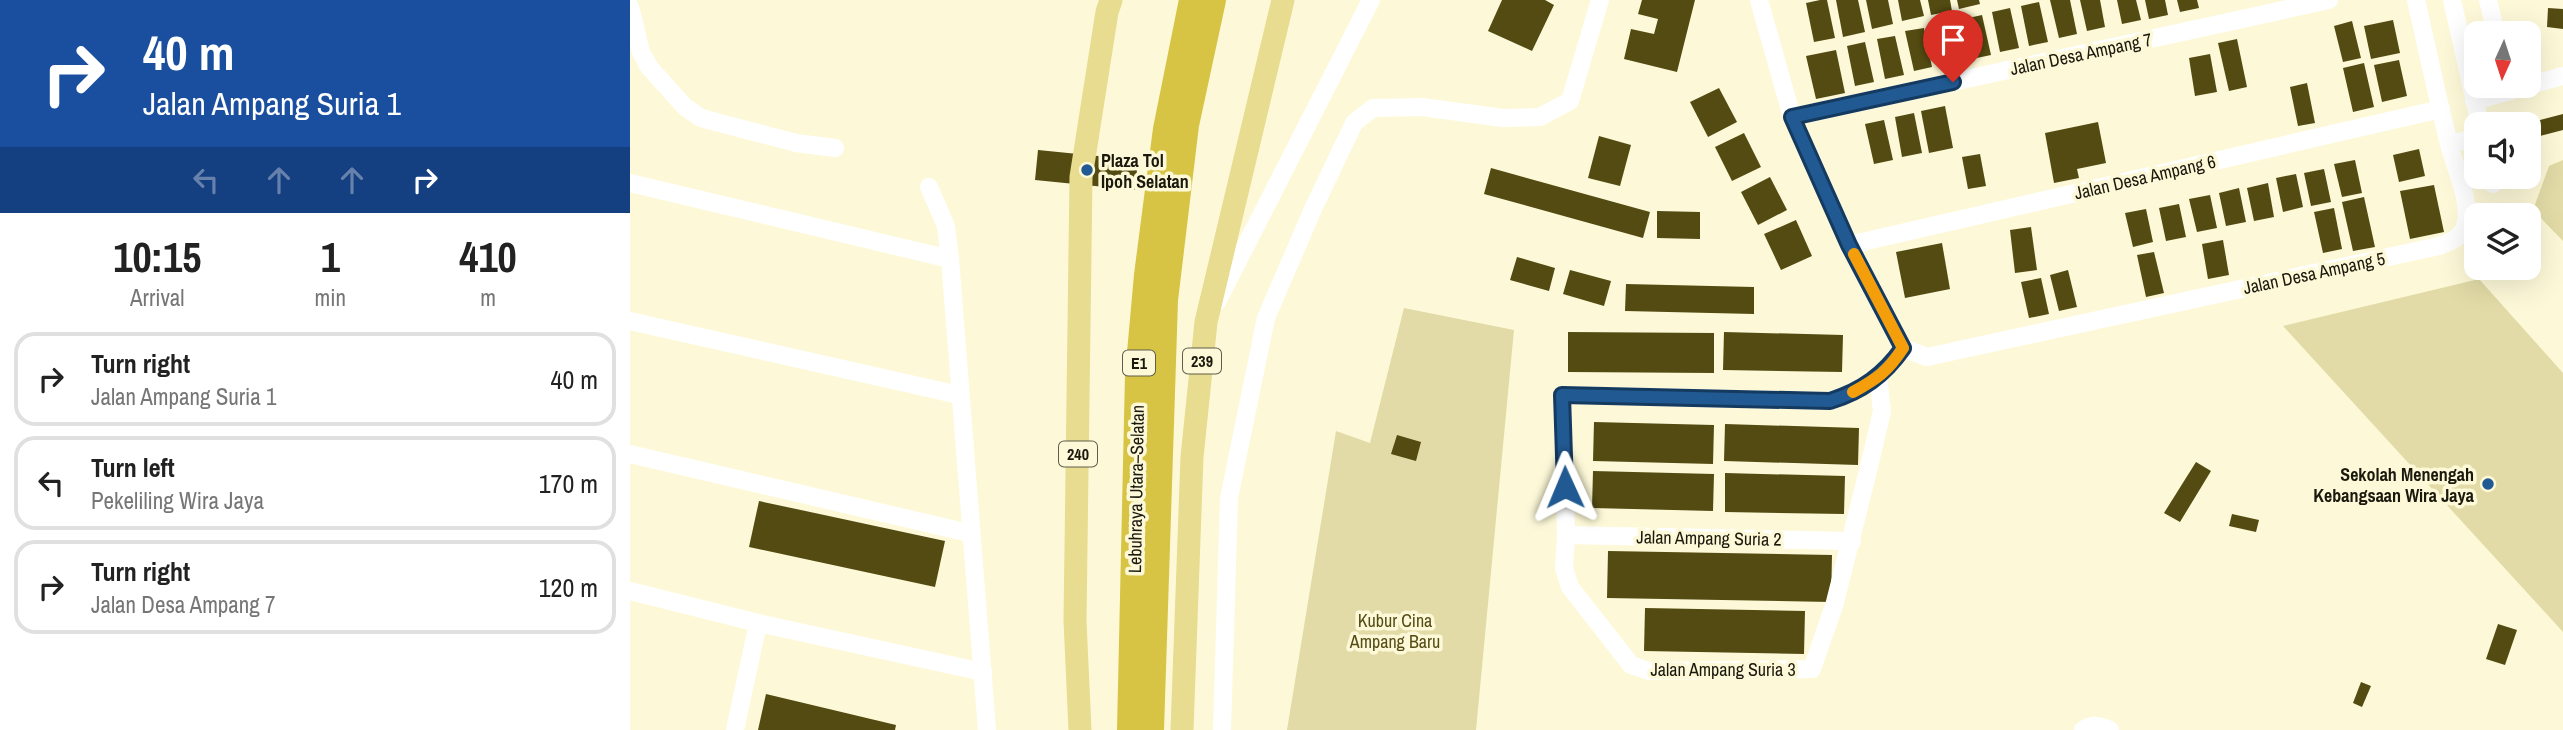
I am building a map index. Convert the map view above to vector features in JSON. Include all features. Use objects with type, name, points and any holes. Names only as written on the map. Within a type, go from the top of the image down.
[{"type":"highway","name":"Lebuhraya Utara–Selatan","points":[[1130,730],[1138,375],[1147,275],[1166,129],[1192,0]]},
{"type":"highway","name":"Lebuhraya Utara–Selatan","points":[[1151,730],[1165,300],[1186,125],[1213,0]]},
{"type":"main road","name":"240","points":[[1080,730],[1075,621],[1082,177],[1111,0]]},
{"type":"main road","name":"239","points":[[1182,730],[1192,457],[1206,322],[1283,0]]},
{"type":"street","points":[[1206,322],[1371,0]]},
{"type":"street","points":[[1222,730],[1229,498],[1266,318],[1354,123],[1373,108],[1422,107],[1503,118],[1540,117],[1570,101],[1600,0]]},
{"type":"street","points":[[1759,0],[1792,117],[1849,245],[1903,348],[1891,366],[1878,378],[1881,411],[1852,541]]},
{"type":"street","name":"Jalan Desa Ampang 7","points":[[1792,117],[2329,0]]},
{"type":"street","name":"Jalan Desa Ampang 5","points":[[1903,348],[1927,357],[2454,241],[2463,232],[2466,207],[2416,0]]},
{"type":"street","points":[[2452,0],[2477,112]]},
{"type":"street","points":[[2488,0],[2493,21]]},
{"type":"street","points":[[630,7],[641,52],[649,66],[685,107],[701,118],[796,143],[835,148]]},
{"type":"street","points":[[2541,81],[2563,76]]},
{"type":"street","points":[[2474,101],[2482,98]]},
{"type":"street","name":"Jalan Desa Ampang 6","points":[[1849,245],[2441,109]]},
{"type":"street","points":[[2449,144],[2464,141]]},
{"type":"street","points":[[630,183],[950,259]]},
{"type":"street","points":[[929,187],[946,226],[950,259],[986,730]]},
{"type":"street","points":[[630,321],[959,395]]},
{"type":"street","name":"Jalan Ampang Suria 3","points":[[1852,541],[1835,606],[1812,669],[1649,671],[1632,664],[1570,587],[1564,568],[1566,535],[1562,395],[1830,401],[1848,395],[1878,378]]},
{"type":"street","points":[[630,454],[969,533]]},
{"type":"street","name":"Jalan Ampang Suria 2","points":[[1566,535],[1852,541]]},
{"type":"street","points":[[630,591],[758,623],[983,672]]},
{"type":"street","points":[[735,730],[758,623]]},
{"type":"street","points":[[2083,730],[2090,725],[2099,725],[2109,730]]},
{"type":"green space","points":[[2563,160],[2563,241],[2541,218],[2541,203],[2536,203],[2549,166]]},
{"type":"green space","name":"Sekolah Menengah Kebangsaan Wira Jaya","points":[[2480,280],[2563,373],[2563,632],[2283,326]]},
{"type":"green space","name":"Kubur Cina Ampang Baru","points":[[1404,308],[1514,330],[1476,730],[1287,730],[1336,431],[1370,443]]},
{"type":"building","points":[[1502,0],[1545,0],[1554,5],[1532,51],[1488,31]]},
{"type":"building","points":[[1642,0],[1695,0],[1677,72],[1624,59],[1631,29],[1654,34],[1658,19],[1638,14]]},
{"type":"building","points":[[1827,0],[1835,38],[1814,42],[1806,3]]},
{"type":"building","points":[[1836,0],[1858,0],[1865,32],[1843,37]]},
{"type":"building","points":[[1866,0],[1888,0],[1893,24],[1872,29]]},
{"type":"building","points":[[1898,0],[1920,0],[1924,16],[1902,21]]},
{"type":"building","points":[[1928,0],[1950,0],[1952,11],[1931,15]]},
{"type":"building","points":[[1957,0],[1979,0],[1980,4],[1959,9]]},
{"type":"building","points":[[2050,0],[2070,0],[2077,34],[2059,38]]},
{"type":"building","points":[[2080,0],[2100,0],[2105,27],[2087,31]]},
{"type":"building","points":[[2117,0],[2136,0],[2141,20],[2122,24]]},
{"type":"building","points":[[2145,0],[2165,0],[2168,15],[2149,19]]},
{"type":"building","points":[[2177,0],[2197,0],[2199,8],[2180,12]]},
{"type":"building","points":[[2039,2],[2048,42],[2029,46],[2021,6]]},
{"type":"building","points":[[2010,8],[2019,48],[2000,52],[1992,12]]},
{"type":"building","points":[[2548,8],[2563,9],[2563,29],[2547,27]]},
{"type":"building","points":[[1982,15],[1991,55],[1972,59],[1964,19]]},
{"type":"building","points":[[2393,20],[2400,53],[2371,59],[2364,26]]},
{"type":"building","points":[[1954,21],[1963,61],[1944,65],[1935,25]]},
{"type":"building","points":[[2352,21],[2361,58],[2343,62],[2334,26]]},
{"type":"building","points":[[1924,28],[1932,67],[1914,71],[1905,31]]},
{"type":"building","points":[[1895,36],[1904,75],[1885,79],[1877,39]]},
{"type":"building","points":[[2237,39],[2247,87],[2229,91],[2218,43]]},
{"type":"building","points":[[1865,42],[1874,82],[1855,86],[1847,46]]},
{"type":"building","points":[[1836,50],[1845,93],[1816,99],[1806,56]]},
{"type":"building","points":[[2210,54],[2217,92],[2195,96],[2189,58]]},
{"type":"building","points":[[2399,60],[2407,96],[2382,102],[2374,65]]},
{"type":"building","points":[[2364,63],[2374,107],[2353,112],[2343,68]]},
{"type":"building","points":[[2307,83],[2315,123],[2298,126],[2290,87]]},
{"type":"building","points":[[1719,88],[1737,122],[1708,137],[1690,102]]},
{"type":"building","points":[[1945,106],[1953,148],[1929,153],[1921,111]]},
{"type":"building","points":[[1914,113],[1922,153],[1902,157],[1895,117]]},
{"type":"building","points":[[2563,114],[2563,130],[2541,136],[2541,120]]},
{"type":"building","points":[[1884,120],[1893,160],[1874,164],[1865,124]]},
{"type":"building","points":[[2098,122],[2106,163],[2077,169],[2079,178],[2054,183],[2045,133]]},
{"type":"building","points":[[1744,133],[1761,167],[1732,181],[1715,147]]},
{"type":"building","points":[[1599,136],[1631,145],[1620,186],[1588,178]]},
{"type":"building","points":[[2419,149],[2425,176],[2399,182],[2393,155]]},
{"type":"building","name":"Plaza Tol Ipoh Selatan","points":[[1038,150],[1138,160],[1135,190],[1035,180]]},
{"type":"building","points":[[1980,154],[1986,186],[1968,189],[1962,157]]},
{"type":"building","points":[[2355,160],[2362,193],[2342,197],[2334,164]]},
{"type":"building","points":[[1491,168],[1650,212],[1643,238],[1484,194]]},
{"type":"building","points":[[2324,169],[2331,202],[2311,206],[2304,173]]},
{"type":"building","points":[[2296,174],[2303,207],[2283,212],[2276,178]]},
{"type":"building","points":[[1770,177],[1787,210],[1758,225],[1741,192]]},
{"type":"building","points":[[2268,183],[2274,217],[2254,221],[2247,188]]},
{"type":"building","points":[[2434,185],[2444,232],[2410,239],[2400,191]]},
{"type":"building","points":[[2239,188],[2246,222],[2226,226],[2219,193]]},
{"type":"building","points":[[2210,195],[2217,228],[2197,232],[2189,199]]},
{"type":"building","points":[[2364,197],[2375,247],[2353,251],[2342,202]]},
{"type":"building","points":[[2179,204],[2186,237],[2166,241],[2159,208]]},
{"type":"building","points":[[2334,208],[2342,249],[2323,253],[2314,212]]},
{"type":"building","points":[[2146,209],[2153,242],[2133,247],[2125,213]]},
{"type":"building","points":[[1657,211],[1700,212],[1700,239],[1657,238]]},
{"type":"building","points":[[1796,220],[1812,256],[1781,270],[1764,234]]},
{"type":"building","points":[[2031,227],[2037,270],[2015,273],[2010,230]]},
{"type":"building","points":[[2223,240],[2229,275],[2208,279],[2202,244]]},
{"type":"building","points":[[1942,243],[1950,289],[1905,298],[1896,252]]},
{"type":"building","points":[[2154,252],[2164,293],[2146,297],[2137,255]]},
{"type":"building","points":[[1517,257],[1555,268],[1549,291],[1510,280]]},
{"type":"building","points":[[1570,270],[1611,281],[1604,306],[1563,294]]},
{"type":"building","points":[[2068,270],[2077,307],[2059,311],[2050,275]]},
{"type":"building","points":[[2041,278],[2049,314],[2029,318],[2021,282]]},
{"type":"building","points":[[1626,284],[1754,287],[1754,314],[1625,311]]},
{"type":"building","points":[[1568,332],[1714,333],[1714,373],[1568,372]]},
{"type":"building","points":[[1724,332],[1843,335],[1842,372],[1723,370]]},
{"type":"building","points":[[1594,422],[1714,425],[1713,464],[1593,461]]},
{"type":"building","points":[[1725,424],[1859,428],[1858,465],[1724,461]]},
{"type":"building","points":[[1397,435],[1421,442],[1416,461],[1391,454]]},
{"type":"building","points":[[2196,462],[2211,471],[2180,522],[2164,513]]},
{"type":"building","points":[[1593,471],[1714,474],[1713,511],[1592,508]]},
{"type":"building","points":[[1725,473],[1845,476],[1844,514],[1725,512]]},
{"type":"building","points":[[759,501],[945,541],[935,587],[749,547]]},
{"type":"building","points":[[2232,514],[2259,520],[2256,532],[2229,526]]},
{"type":"building","points":[[1608,551],[1832,555],[1831,602],[1607,598]]},
{"type":"building","points":[[1645,608],[1805,611],[1804,654],[1644,651]]},
{"type":"building","points":[[2498,624],[2517,630],[2505,665],[2486,659]]},
{"type":"building","points":[[2361,682],[2371,686],[2362,707],[2353,703]]},
{"type":"building","points":[[766,694],[896,725],[895,730],[758,730]]},
{"type":"slow traffic","points":[[1853,392],[1878,378],[1891,366],[1903,348],[1854,254]]},
{"type":"place","name":"Plaza Tol Ipoh Selatan","points":[[1087,170]]},
{"type":"place","name":"Sekolah Menengah Kebangsaan Wira Jaya","points":[[2488,484]]},
{"type":"route","points":[[1565,487],[1562,395],[1830,401],[1848,395],[1878,378],[1891,366],[1903,348],[1849,245],[1792,117],[1953,82]]}]
